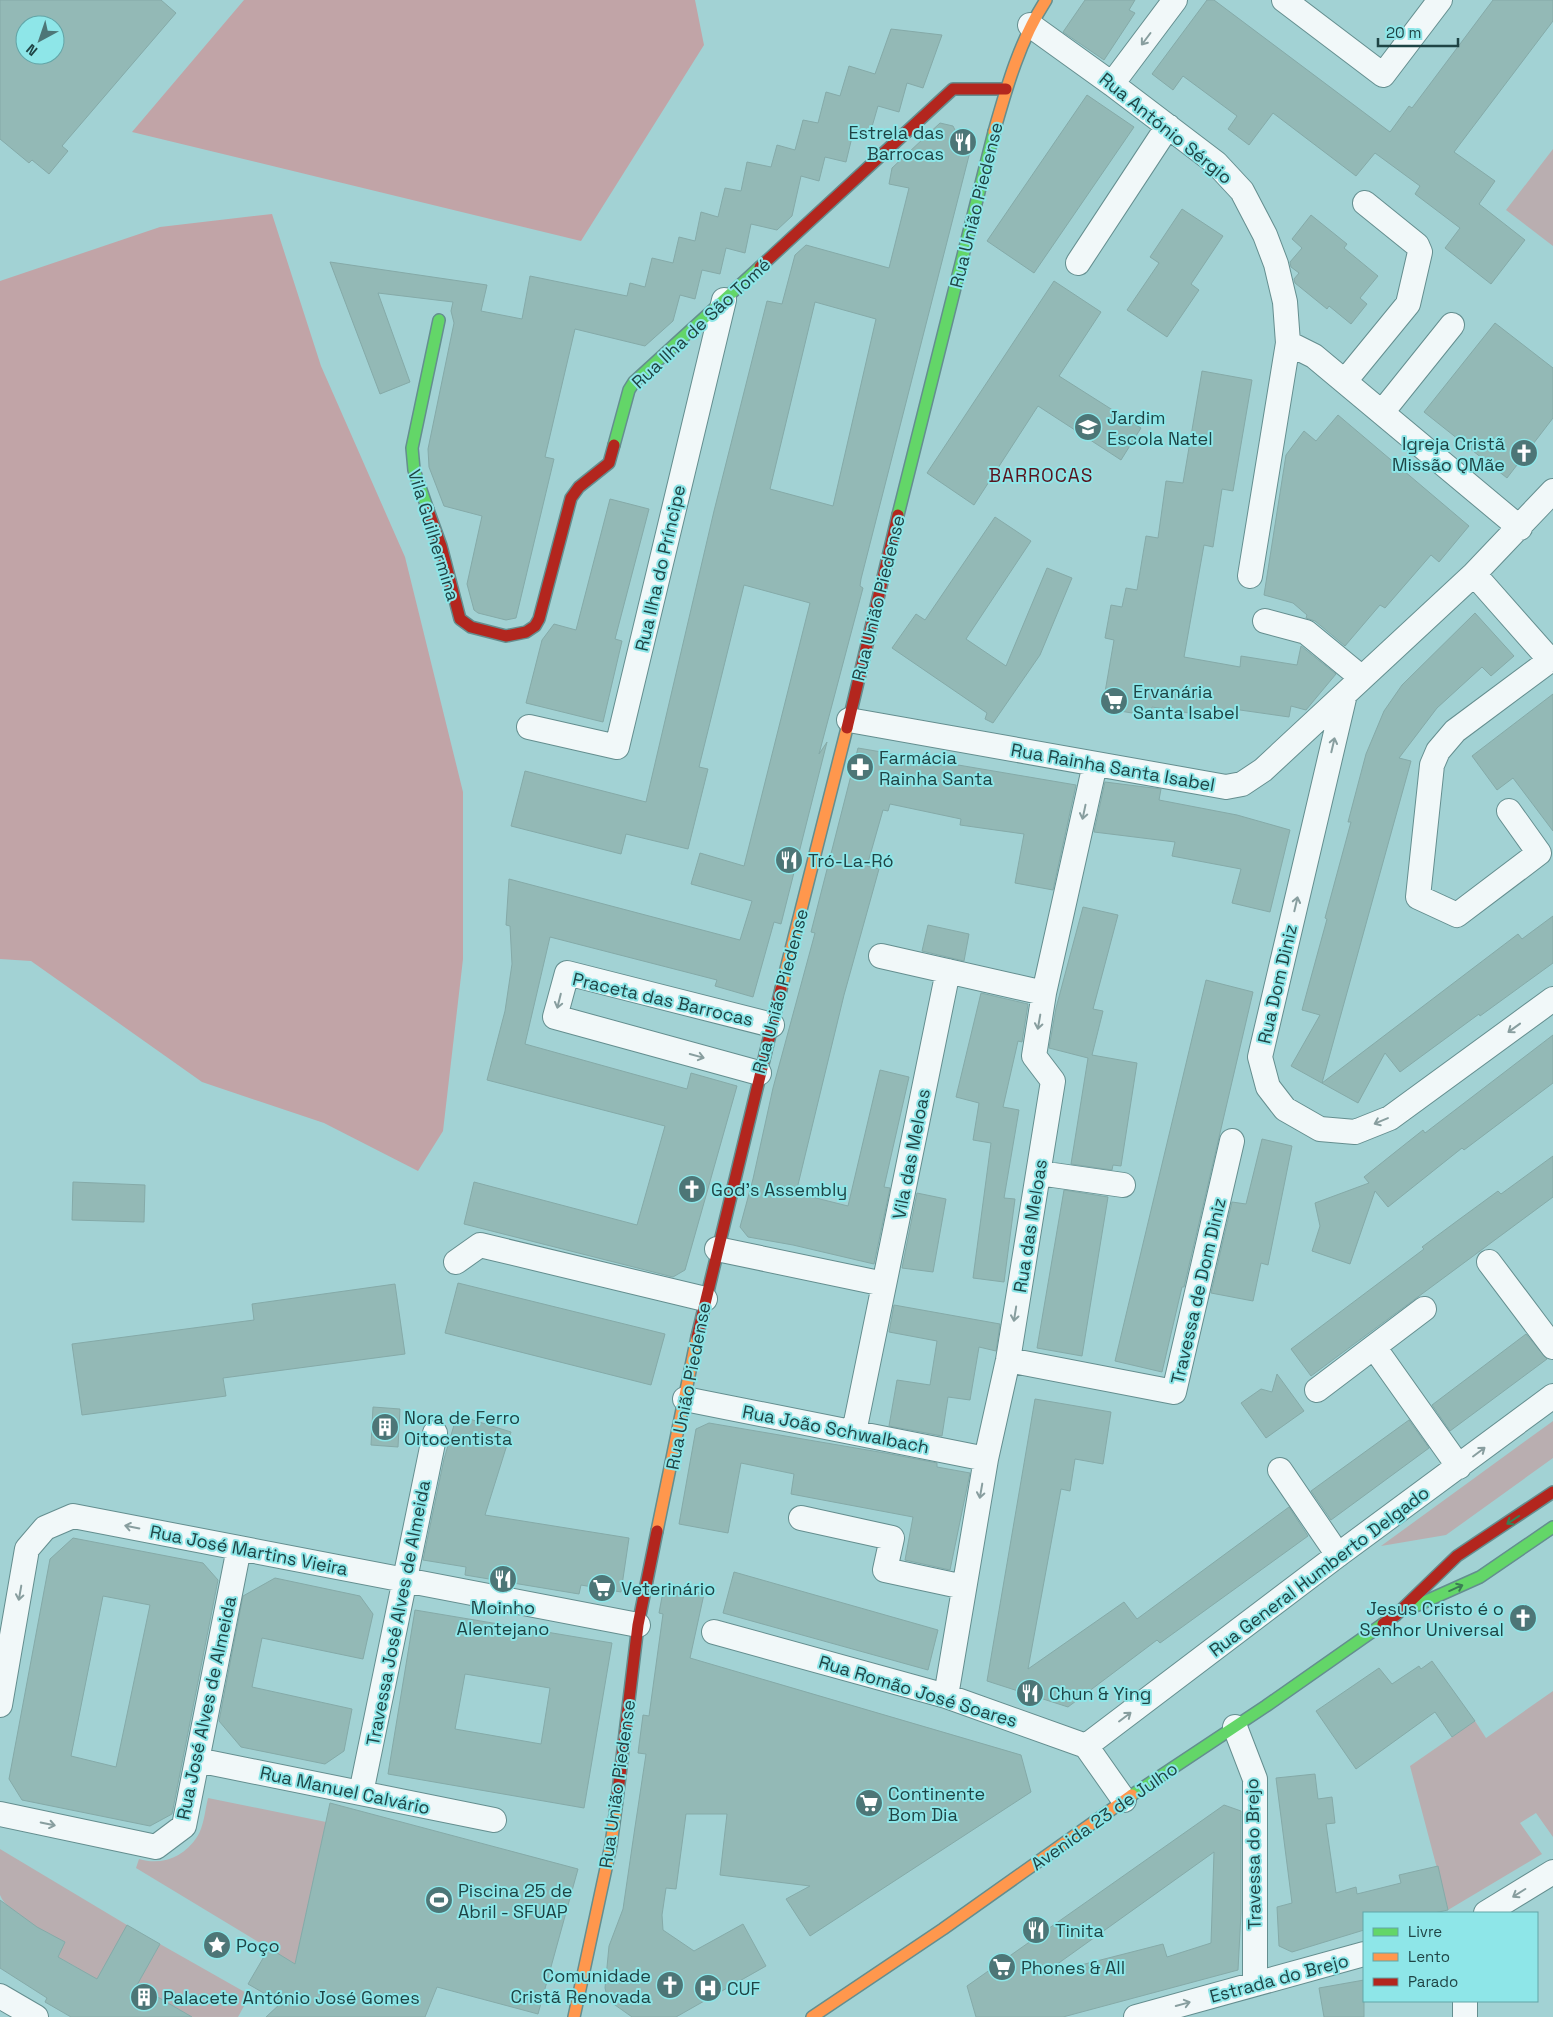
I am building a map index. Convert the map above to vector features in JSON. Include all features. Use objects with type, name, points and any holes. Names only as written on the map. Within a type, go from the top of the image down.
[{"type":"street","name":"Rua União Piedense","points":[[574,2017],[611,1845],[638,1625],[705,1299],[759,1073],[1006,89],[1030,25],[1046,0]]},
{"type":"street","points":[[1112,84],[1175,0]]},
{"type":"street","points":[[1284,0],[1383,75],[1440,0]]},
{"type":"street","name":"Rua António Sérgio","points":[[1030,25],[1112,84],[1226,172],[1249,202],[1265,235],[1276,264],[1287,313],[1288,343],[1250,576]]},
{"type":"street","name":"Rua Ilha de São Tomé","points":[[471,627],[506,636],[522,634],[535,626],[539,619],[571,498],[579,487],[609,462],[632,385],[953,89],[1006,89]]},
{"type":"street","points":[[1078,263],[1168,126]]},
{"type":"street","points":[[1345,381],[1408,304],[1420,252],[1418,245],[1365,203]]},
{"type":"street","name":"Rua Ilha do Príncipe","points":[[529,727],[617,747],[724,300]]},
{"type":"street","name":"Vila Guilhermina","points":[[439,320],[412,448],[412,465],[441,546],[459,616],[471,627]]},
{"type":"street","points":[[1382,411],[1452,325]]},
{"type":"street","points":[[1288,343],[1310,353],[1382,411],[1520,528]]},
{"type":"street","name":"Rua Rainha Santa Isabel","points":[[849,720],[1226,787],[1234,786],[1263,770],[1474,574],[1520,528],[1553,491]]},
{"type":"street","points":[[1474,574],[1552,659],[1455,731],[1438,751],[1432,765],[1418,897],[1457,915],[1539,852],[1509,811]]},
{"type":"street","points":[[1266,621],[1306,632],[1353,686]]},
{"type":"street","name":"Rua Dom Diniz","points":[[1353,686],[1260,1057],[1268,1087],[1285,1109],[1320,1129],[1355,1132],[1390,1118],[1553,999]]},
{"type":"street","name":"Rua das Meloas","points":[[946,1696],[986,1459],[1008,1360],[1053,1082],[1034,1056],[1044,993],[1095,764]]},
{"type":"street","points":[[881,956],[1044,993]]},
{"type":"street","name":"Vila das Meloas","points":[[854,1432],[948,971]]},
{"type":"street","name":"Praceta das Barrocas","points":[[759,1073],[556,1017],[567,973],[772,1025]]},
{"type":"street","name":"Travessa de Dom Diniz","points":[[1008,1360],[1174,1392],[1232,1141]]},
{"type":"street","points":[[1038,1173],[1123,1185]]},
{"type":"street","points":[[456,1262],[480,1245],[705,1299]]},
{"type":"street","points":[[717,1249],[884,1284]]},
{"type":"street","points":[[1489,1262],[1553,1347]]},
{"type":"street","points":[[1317,1390],[1424,1309]]},
{"type":"street","points":[[1374,1347],[1459,1468]]},
{"type":"street","name":"Rua General Humberto Delgado","points":[[1086,1746],[1338,1555],[1459,1468],[1553,1396]]},
{"type":"street","name":"Rua João Schwalbach","points":[[685,1399],[986,1459]]},
{"type":"street","name":"Travessa José Alves de Almeida","points":[[362,1794],[403,1580],[435,1433]]},
{"type":"street","points":[[1280,1470],[1338,1555]]},
{"type":"street","name":"Avenida 23 de Julho","points":[[812,2017],[943,1929],[1124,1800],[1235,1727],[1396,1615],[1457,1556],[1553,1492]]},
{"type":"street","name":"Rua José Martins Vieira","points":[[0,1706],[27,1549],[45,1528],[73,1516],[638,1625]]},
{"type":"street","points":[[801,1518],[892,1538],[885,1570],[964,1587]]},
{"type":"street","name":"Avenida 23 de Julho","points":[[1396,1615],[1480,1577],[1553,1527]]},
{"type":"street","name":"Rua José Alves de Almeida","points":[[0,1814],[156,1846],[184,1826],[239,1548]]},
{"type":"street","name":"Rua Romão José Soares","points":[[714,1632],[946,1696],[1086,1746]]},
{"type":"street","name":"Travessa do Brejo","points":[[1235,1727],[1255,1779],[1255,1984]]},
{"type":"street","points":[[1086,1746],[1124,1800]]},
{"type":"street","name":"Rua Manuel Calvário","points":[[197,1760],[494,1820]]},
{"type":"street","points":[[1488,1912],[1553,1872]]},
{"type":"street","name":"Estrada do Brejo","points":[[1136,2017],[1363,1954]]},
{"type":"street","points":[[0,1996],[36,2017]]},
{"type":"street","points":[[577,1998],[588,2017]]},
{"type":"street","points":[[1465,2002],[1466,2017]]},
{"type":"shaded area","points":[[244,0],[695,0],[704,45],[581,241],[132,132]]},
{"type":"shaded area","points":[[1553,149],[1553,246],[1506,210]]},
{"type":"shaded area","points":[[272,214],[321,366],[405,557],[463,792],[463,959],[443,1131],[418,1171],[324,1123],[202,1082],[31,961],[0,959],[0,281],[160,227]]},
{"type":"shaded area","points":[[1553,1421],[1553,1458],[1446,1535],[1381,1546]]},
{"type":"shaded area","points":[[1553,1691],[1553,1837],[1536,1813],[1520,1823],[1542,1854],[1448,1910],[1410,1766],[1475,1721],[1486,1738]]},
{"type":"shaded area","points":[[208,1798],[326,1822],[295,1964],[136,1868],[139,1859],[148,1861],[164,1860],[179,1855],[186,1850],[199,1833]]},
{"type":"shaded area","points":[[0,1849],[127,1925],[137,1985],[160,1944],[250,1995],[238,2017],[192,2017],[137,1986],[71,1980],[78,1968],[58,1957],[65,1942],[19,1916],[4,1902],[0,1895]]},
{"type":"building","points":[[0,0],[161,0],[176,13],[62,146],[68,151],[49,174],[32,160],[29,163],[0,139]]},
{"type":"building","points":[[1085,0],[1135,0],[1129,10],[1135,13],[1104,60],[1063,32]]},
{"type":"building","points":[[1207,0],[1214,0],[1390,132],[1409,106],[1412,108],[1493,0],[1553,0],[1553,21],[1454,152],[1495,181],[1479,204],[1525,240],[1491,284],[1445,248],[1460,228],[1415,194],[1420,186],[1375,153],[1356,176],[1273,113],[1249,145],[1228,129],[1237,116],[1183,76],[1173,90],[1152,74]]},
{"type":"building","points":[[891,29],[942,35],[923,88],[907,83],[899,112],[878,106],[869,137],[853,133],[846,162],[825,157],[819,181],[801,176],[792,216],[777,230],[751,224],[745,253],[726,248],[720,274],[702,270],[695,299],[680,295],[673,321],[645,346],[575,329],[545,457],[554,459],[516,618],[506,620],[478,613],[474,610],[467,584],[482,516],[444,506],[429,467],[428,449],[454,323],[451,311],[453,302],[378,293],[410,382],[380,394],[330,262],[487,285],[481,311],[522,319],[530,276],[627,296],[630,283],[645,287],[652,258],[673,263],[679,237],[695,241],[701,212],[718,217],[725,188],[741,191],[747,162],[771,167],[777,145],[795,150],[803,120],[818,123],[826,92],[840,96],[849,66],[875,74]]},
{"type":"building","points":[[1087,95],[1134,127],[1034,273],[987,241]]},
{"type":"building","points":[[940,123],[953,126],[956,132],[974,136],[861,579],[860,586],[863,588],[819,754],[827,742],[781,924],[774,922],[753,997],[715,986],[717,980],[550,937],[525,1044],[687,1089],[691,1073],[737,1086],[685,1270],[673,1277],[464,1224],[474,1182],[637,1225],[665,1126],[487,1080],[505,1011],[512,964],[510,926],[506,925],[509,879],[740,940],[752,901],[691,884],[700,853],[744,866],[810,603],[744,585],[699,767],[708,769],[688,849],[626,834],[621,854],[511,826],[525,771],[646,802],[714,511],[767,301],[782,304],[795,255],[806,245],[889,268],[909,188],[889,184],[892,168]],"holes":[[[815,302],[876,319],[833,506],[770,489]]]},
{"type":"building","points":[[1182,209],[1223,236],[1191,284],[1199,290],[1167,337],[1127,310],[1159,263],[1150,257]]},
{"type":"building","points":[[1311,215],[1347,244],[1344,248],[1378,276],[1360,298],[1367,304],[1351,324],[1329,306],[1327,309],[1295,283],[1294,279],[1299,273],[1291,267],[1290,262],[1302,248],[1292,239]]},
{"type":"building","points":[[1054,281],[1101,312],[1059,376],[1141,428],[1121,460],[1038,406],[974,505],[927,473]]},
{"type":"building","points":[[1495,323],[1553,368],[1553,418],[1507,478],[1424,412]]},
{"type":"building","points":[[1202,371],[1252,380],[1233,491],[1222,489],[1213,547],[1204,545],[1184,657],[1240,667],[1241,656],[1297,665],[1301,646],[1336,674],[1306,710],[1291,706],[1289,717],[1233,709],[1232,720],[1152,707],[1150,716],[1114,710],[1115,700],[1104,698],[1114,640],[1105,638],[1111,605],[1122,607],[1126,588],[1137,590],[1146,536],[1158,538],[1166,481],[1183,483]]},
{"type":"building","points":[[1338,415],[1469,526],[1439,562],[1431,555],[1385,608],[1380,605],[1345,646],[1315,621],[1306,618],[1307,615],[1293,603],[1264,595],[1286,455],[1304,431],[1316,441]]},
{"type":"building","points":[[610,499],[649,509],[615,639],[622,641],[603,722],[526,703],[542,640],[554,624],[576,630]]},
{"type":"building","points":[[995,517],[1031,541],[966,639],[1006,666],[1047,568],[1072,578],[1040,655],[993,723],[985,719],[987,713],[892,648],[916,614],[925,620]]},
{"type":"building","points":[[1475,613],[1514,656],[1491,676],[1482,667],[1437,708],[1399,758],[1411,761],[1322,1083],[1518,934],[1522,939],[1553,916],[1553,963],[1400,1072],[1385,1053],[1358,1103],[1291,1066],[1320,1015],[1302,1010],[1327,919],[1325,918],[1351,822],[1348,822],[1366,754],[1384,711],[1402,685]]},
{"type":"building","points":[[1553,694],[1553,831],[1513,778],[1497,790],[1472,756]]},
{"type":"building","points":[[858,748],[1076,785],[1053,890],[1015,883],[1024,834],[960,825],[961,819],[890,804],[888,811],[883,810],[867,866],[879,869],[844,995],[796,1193],[848,1206],[880,1070],[909,1077],[884,1187],[890,1188],[874,1264],[793,1245],[748,1237],[740,1227],[753,1179],[773,1088],[815,933],[811,932]]},
{"type":"building","points":[[1105,782],[1161,789],[1159,800],[1237,815],[1290,830],[1270,912],[1232,903],[1241,869],[1172,856],[1175,842],[1094,832]]},
{"type":"building","points":[[1083,907],[1118,915],[1093,1009],[1103,1011],[1092,1055],[1137,1063],[1121,1166],[1113,1165],[1112,1170],[1071,1164],[1088,1058],[1049,1048],[1056,1008]]},
{"type":"building","points":[[928,925],[969,934],[964,961],[922,951]]},
{"type":"building","points":[[1206,980],[1253,992],[1184,1287],[1182,1287],[1162,1372],[1115,1361]]},
{"type":"building","points":[[981,993],[1028,1004],[1022,1042],[1018,1041],[1003,1107],[1019,1110],[1004,1198],[1015,1199],[1004,1282],[973,1278],[991,1143],[973,1140],[979,1103],[956,1097]]},
{"type":"building","points":[[1553,1035],[1553,1083],[1464,1150],[1462,1148],[1388,1207],[1375,1191],[1350,1264],[1312,1251],[1320,1226],[1315,1203],[1369,1183],[1364,1177],[1423,1130],[1425,1133]]},
{"type":"building","points":[[1262,1139],[1292,1146],[1268,1265],[1261,1263],[1253,1301],[1211,1293],[1232,1202],[1246,1204]]},
{"type":"building","points":[[1553,1156],[1553,1197],[1311,1376],[1291,1349],[1424,1249],[1422,1247],[1457,1221],[1498,1191],[1501,1194]]},
{"type":"building","points":[[73,1182],[145,1185],[144,1222],[72,1220]]},
{"type":"building","points":[[1064,1190],[1108,1197],[1082,1356],[1037,1348]]},
{"type":"building","points":[[917,1193],[946,1199],[933,1272],[902,1268]]},
{"type":"building","points":[[458,1283],[665,1334],[651,1385],[445,1333]]},
{"type":"building","points":[[395,1284],[405,1354],[223,1378],[226,1396],[82,1415],[72,1344],[254,1320],[252,1304]]},
{"type":"building","points":[[894,1305],[1000,1324],[996,1351],[979,1347],[970,1400],[948,1397],[942,1436],[889,1426],[897,1380],[930,1385],[937,1341],[889,1332]]},
{"type":"building","points":[[1526,1334],[1547,1359],[1450,1431],[1432,1405]]},
{"type":"building","points":[[1277,1374],[1304,1411],[1266,1438],[1241,1403],[1261,1389],[1272,1392]]},
{"type":"building","points":[[1035,1399],[1111,1412],[1103,1464],[1075,1459],[1070,1491],[1061,1489],[1028,1669],[1124,1602],[1137,1619],[1289,1507],[1308,1536],[1160,1643],[1157,1640],[1068,1707],[987,1681]]},
{"type":"building","name":"Nora de Ferro Oitocentista","points":[[373,1407],[400,1409],[398,1447],[371,1445]]},
{"type":"building","points":[[457,1415],[511,1432],[485,1515],[629,1538],[621,1592],[581,1585],[579,1594],[465,1575],[466,1567],[423,1560],[444,1459]]},
{"type":"building","points":[[1409,1420],[1429,1448],[1331,1520],[1311,1491]]},
{"type":"building","points":[[709,1423],[885,1453],[937,1463],[937,1467],[970,1473],[950,1570],[905,1560],[913,1517],[791,1494],[794,1474],[741,1463],[728,1533],[679,1524],[696,1429]]},
{"type":"building","points":[[73,1538],[203,1563],[218,1580],[172,1814],[150,1826],[22,1800],[9,1779],[50,1559]],"holes":[[[103,1596],[150,1605],[116,1767],[71,1756]]]},
{"type":"building","points":[[734,1572],[938,1630],[928,1670],[723,1613]]},
{"type":"building","points":[[275,1578],[360,1596],[373,1614],[363,1659],[262,1638],[252,1687],[352,1709],[344,1751],[325,1764],[241,1747],[219,1721],[243,1596]]},
{"type":"building","points":[[664,1586],[704,1594],[690,1658],[1021,1755],[1031,1792],[810,1936],[786,1899],[810,1886],[720,1875],[727,1814],[686,1814],[676,1889],[666,1888],[662,1915],[663,1930],[694,1951],[743,1924],[766,1966],[676,2017],[632,2017],[608,2000],[605,1988],[609,1946],[623,1909],[646,1754],[638,1753],[643,1715],[649,1716],[663,1614],[659,1613]]},
{"type":"building","points":[[415,1610],[612,1643],[584,1808],[388,1774]],"holes":[[[465,1674],[550,1688],[541,1744],[455,1729]]]},
{"type":"building","points":[[1432,1661],[1475,1721],[1452,1737],[1435,1712],[1356,1769],[1316,1711],[1379,1668],[1392,1684],[1419,1666],[1421,1669]]},
{"type":"building","points":[[1315,1774],[1318,1799],[1332,1797],[1335,1823],[1326,1824],[1336,1893],[1356,1887],[1357,1894],[1401,1883],[1399,1875],[1438,1866],[1448,1910],[1439,1912],[1363,1912],[1363,1930],[1292,1952],[1279,1946],[1277,1907],[1292,1903],[1276,1778]]},
{"type":"building","name":"Piscina 25 de Abril - SFUAP","points":[[330,1803],[578,1869],[538,2014],[437,1987],[425,2017],[266,2017],[281,2003],[248,1984],[269,1948],[295,1964]]},
{"type":"building","points":[[1224,1805],[1241,1811],[1241,1913],[1238,1970],[1063,2017],[976,2017],[967,1986]],"holes":[[[1214,1852],[1211,1943],[1167,1957],[1163,1944],[1042,1975]]]},
{"type":"building","points":[[0,1900],[37,1927],[65,1942],[58,1957],[97,1979],[127,1925],[160,1944],[137,1985],[192,2017],[71,2017],[45,2002],[47,1998],[0,1968]]},
{"type":"building","points":[[1363,1980],[1364,2017],[1324,2017],[1319,1988]]},
{"type":"traffic: fast","points":[[898,515],[994,132]]},
{"type":"traffic: fast","points":[[614,445],[629,390],[634,382],[760,267]]},
{"type":"traffic: fast","points":[[428,510],[414,470],[412,448],[439,320]]},
{"type":"traffic: fast","points":[[1413,1607],[1480,1577],[1553,1527]]},
{"type":"traffic: fast","points":[[1132,1795],[1266,1706],[1383,1624]]},
{"type":"traffic: slow","points":[[994,132],[1009,81],[1022,47],[1046,0]]},
{"type":"traffic: slow","points":[[781,989],[847,728]]},
{"type":"traffic: slow","points":[[657,1531],[697,1337]]},
{"type":"traffic: slow","points":[[812,2017],[943,1929],[1132,1795]]},
{"type":"traffic: slow","points":[[574,2017],[611,1845],[617,1800]]},
{"type":"traffic: jam","points":[[760,267],[953,89],[1006,89]]},
{"type":"traffic: jam","points":[[428,510],[441,546],[460,619],[471,627],[506,636],[526,632],[535,626],[539,619],[571,498],[579,487],[609,463],[614,445]]},
{"type":"traffic: jam","points":[[847,728],[898,515]]},
{"type":"traffic: jam","points":[[697,1337],[781,989]]},
{"type":"traffic: jam","points":[[1383,1624],[1396,1615],[1457,1556],[1553,1492]]},
{"type":"traffic: jam","points":[[617,1800],[638,1625],[657,1531]]},
{"type":"place","name":"Estrela das Barrocas","points":[[963,142]]},
{"type":"place","name":"Jardim Escola Natel","points":[[1088,427]]},
{"type":"place","name":"Igreja Cristã Missão QMãe","points":[[1524,453]]},
{"type":"place","name":"Ervanária Santa Isabel","points":[[1114,701]]},
{"type":"place","name":"Farmácia Rainha Santa","points":[[860,767]]},
{"type":"place","name":"Tró-La-Ró","points":[[789,860]]},
{"type":"place","name":"God's Assembly","points":[[692,1189]]},
{"type":"place","name":"Nora de Ferro Oitocentista","points":[[385,1427]]},
{"type":"place","name":"Moinho Alentejano","points":[[503,1579]]},
{"type":"place","name":"Veterinário","points":[[602,1588]]},
{"type":"place","name":"Jesus Cristo é o Senhor Universal","points":[[1523,1618]]},
{"type":"place","name":"Chun & Ying","points":[[1030,1693]]},
{"type":"place","name":"Continente Bom Dia","points":[[869,1803]]},
{"type":"place","name":"Piscina 25 de Abril - SFUAP","points":[[439,1900]]},
{"type":"place","name":"Tinita","points":[[1036,1930]]},
{"type":"place","name":"Poço","points":[[217,1945]]},
{"type":"place","name":"Phones & All","points":[[1002,1967]]},
{"type":"place","name":"Comunidade Cristã Renovada","points":[[670,1985]]},
{"type":"place","name":"CUF","points":[[708,1988]]},
{"type":"place","name":"Palacete António José Gomes","points":[[144,1997]]},
{"type":"district","name":"BARROCAS","points":[[1041,475]]}]
